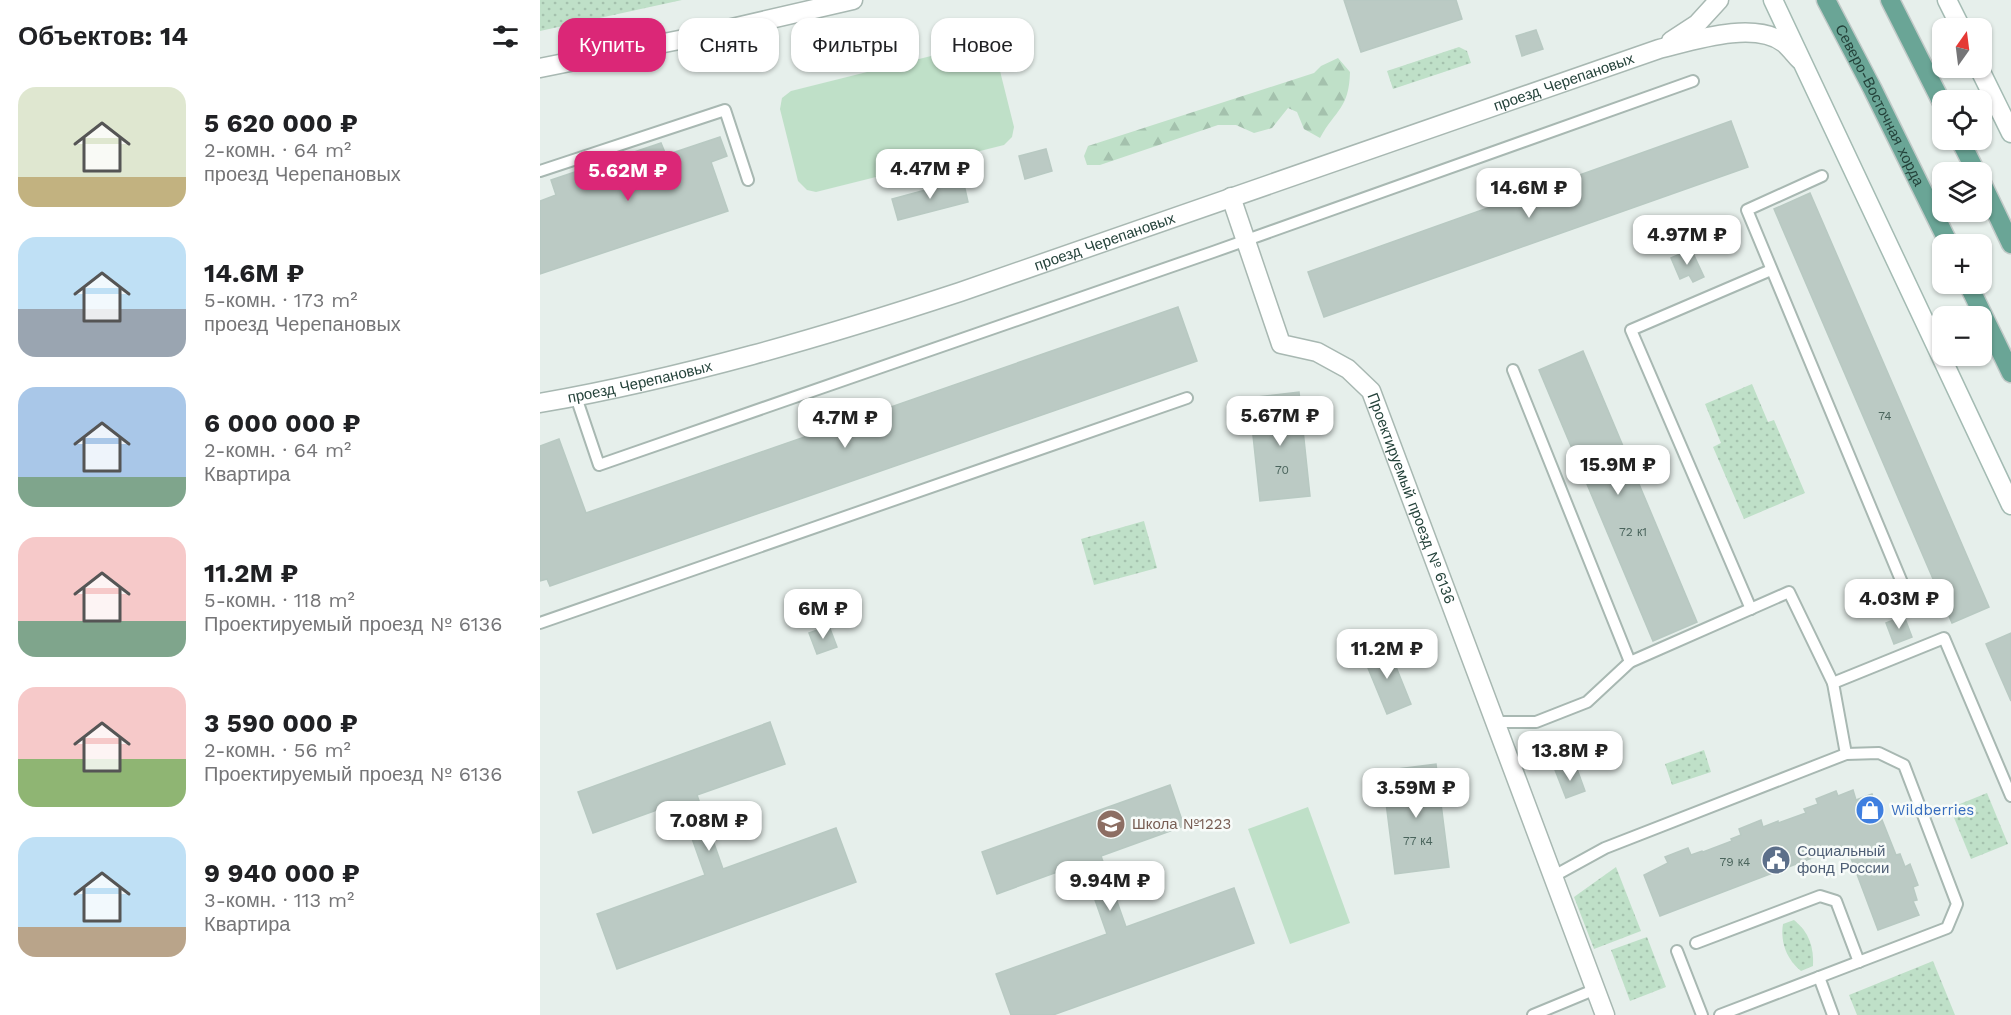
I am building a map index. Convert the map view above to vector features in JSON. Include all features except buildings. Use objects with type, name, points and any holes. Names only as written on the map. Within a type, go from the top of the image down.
[{"type":"main road","name":"Северо-Восточная хорда","points":[[1826,0],[1944,234]]},
{"type":"main road","points":[[1890,0],[1935,90]]},
{"type":"main road","points":[[1992,204],[2011,244]]},
{"type":"main road","points":[[1973,294],[2011,373]]},
{"type":"street","points":[[540,68],[689,38],[853,0]]},
{"type":"street","name":"проезд Черепановых","points":[[1659,49],[1697,24],[1719,0]]},
{"type":"street","points":[[1773,0],[2011,505]]},
{"type":"street","points":[[1947,0],[1956,18]]},
{"type":"street","name":"проезд Черепановых","points":[[540,403],[576,397],[698,368],[854,327],[1659,49],[1726,33],[1748,33],[1767,35],[1783,42],[1803,64]]},
{"type":"street","points":[[1984,78],[2011,133]]},
{"type":"street","name":"Проектируемый проезд № 6136","points":[[1231,197],[1281,344],[1317,352],[1348,369],[1371,391],[1605,1015]]},
{"type":"lane","points":[[576,397],[599,465],[1246,240],[1693,81]]},
{"type":"lane","points":[[540,171],[725,110],[748,180]]},
{"type":"lane","points":[[1822,176],[1747,210],[1908,597]]},
{"type":"lane","points":[[1751,609],[1631,330],[1771,270]]},
{"type":"lane","points":[[1513,370],[1630,662]]},
{"type":"lane","points":[[540,623],[1187,398]]},
{"type":"lane","points":[[1495,722],[1536,722],[1587,702],[1630,662],[1789,592],[1833,683],[1846,754]]},
{"type":"lane","points":[[1833,683],[1944,638],[2011,796]]},
{"type":"lane","points":[[1554,876],[1605,848],[1846,754],[1879,753],[1904,765],[1957,904],[1947,928],[1720,1015]]},
{"type":"lane","points":[[1696,943],[1820,896],[1836,901],[1859,962]]},
{"type":"lane","points":[[1677,951],[1702,1015]]},
{"type":"lane","points":[[1819,977],[1833,1015]]},
{"type":"lane","points":[[1533,1015],[1596,990]]},
{"type":"green space","points":[[540,0],[682,0],[600,18],[558,18],[558,27],[540,31]]},
{"type":"green space","points":[[1459,47],[1467,51],[1471,63],[1393,89],[1387,71]]},
{"type":"green space","points":[[931,56],[931,72],[1000,72],[1014,127],[1012,137],[1004,145],[816,192],[807,190],[798,181],[780,109],[782,98],[791,91],[867,72],[919,72],[919,59]]},
{"type":"green space","points":[[1338,58],[1350,72],[1347,94],[1341,108],[1320,138],[1304,129],[1297,112],[1288,108],[1272,128],[1254,133],[1236,125],[1218,125],[1100,165],[1087,165],[1084,156],[1088,146],[1314,73],[1321,66]]},
{"type":"green space","points":[[1752,384],[1768,422],[1774,420],[1805,493],[1744,519],[1713,447],[1721,443],[1705,404]]},
{"type":"green space","points":[[1144,521],[1157,568],[1094,585],[1081,539]]},
{"type":"green space","points":[[1704,750],[1711,772],[1672,785],[1665,764]]},
{"type":"green space","points":[[1987,793],[2008,844],[1971,859],[1950,808]]},
{"type":"green space","points":[[1308,807],[1350,923],[1290,944],[1248,829]]},
{"type":"green space","points":[[1616,867],[1641,931],[1594,949],[1574,897]]},
{"type":"green space","points":[[1794,920],[1810,940],[1813,952],[1813,966],[1801,971],[1788,956],[1783,937],[1783,924]]},
{"type":"green space","points":[[1647,937],[1666,987],[1630,1001],[1611,950]]},
{"type":"green space","points":[[1933,961],[1955,1015],[1857,1015],[1849,995]]},
{"type":"place","name":"Wildberries","points":[[1870,810]]},
{"type":"place","name":"Школа №1223","points":[[1111,824]]},
{"type":"place","name":"Социальный фонд России","points":[[1776,860]]}]
